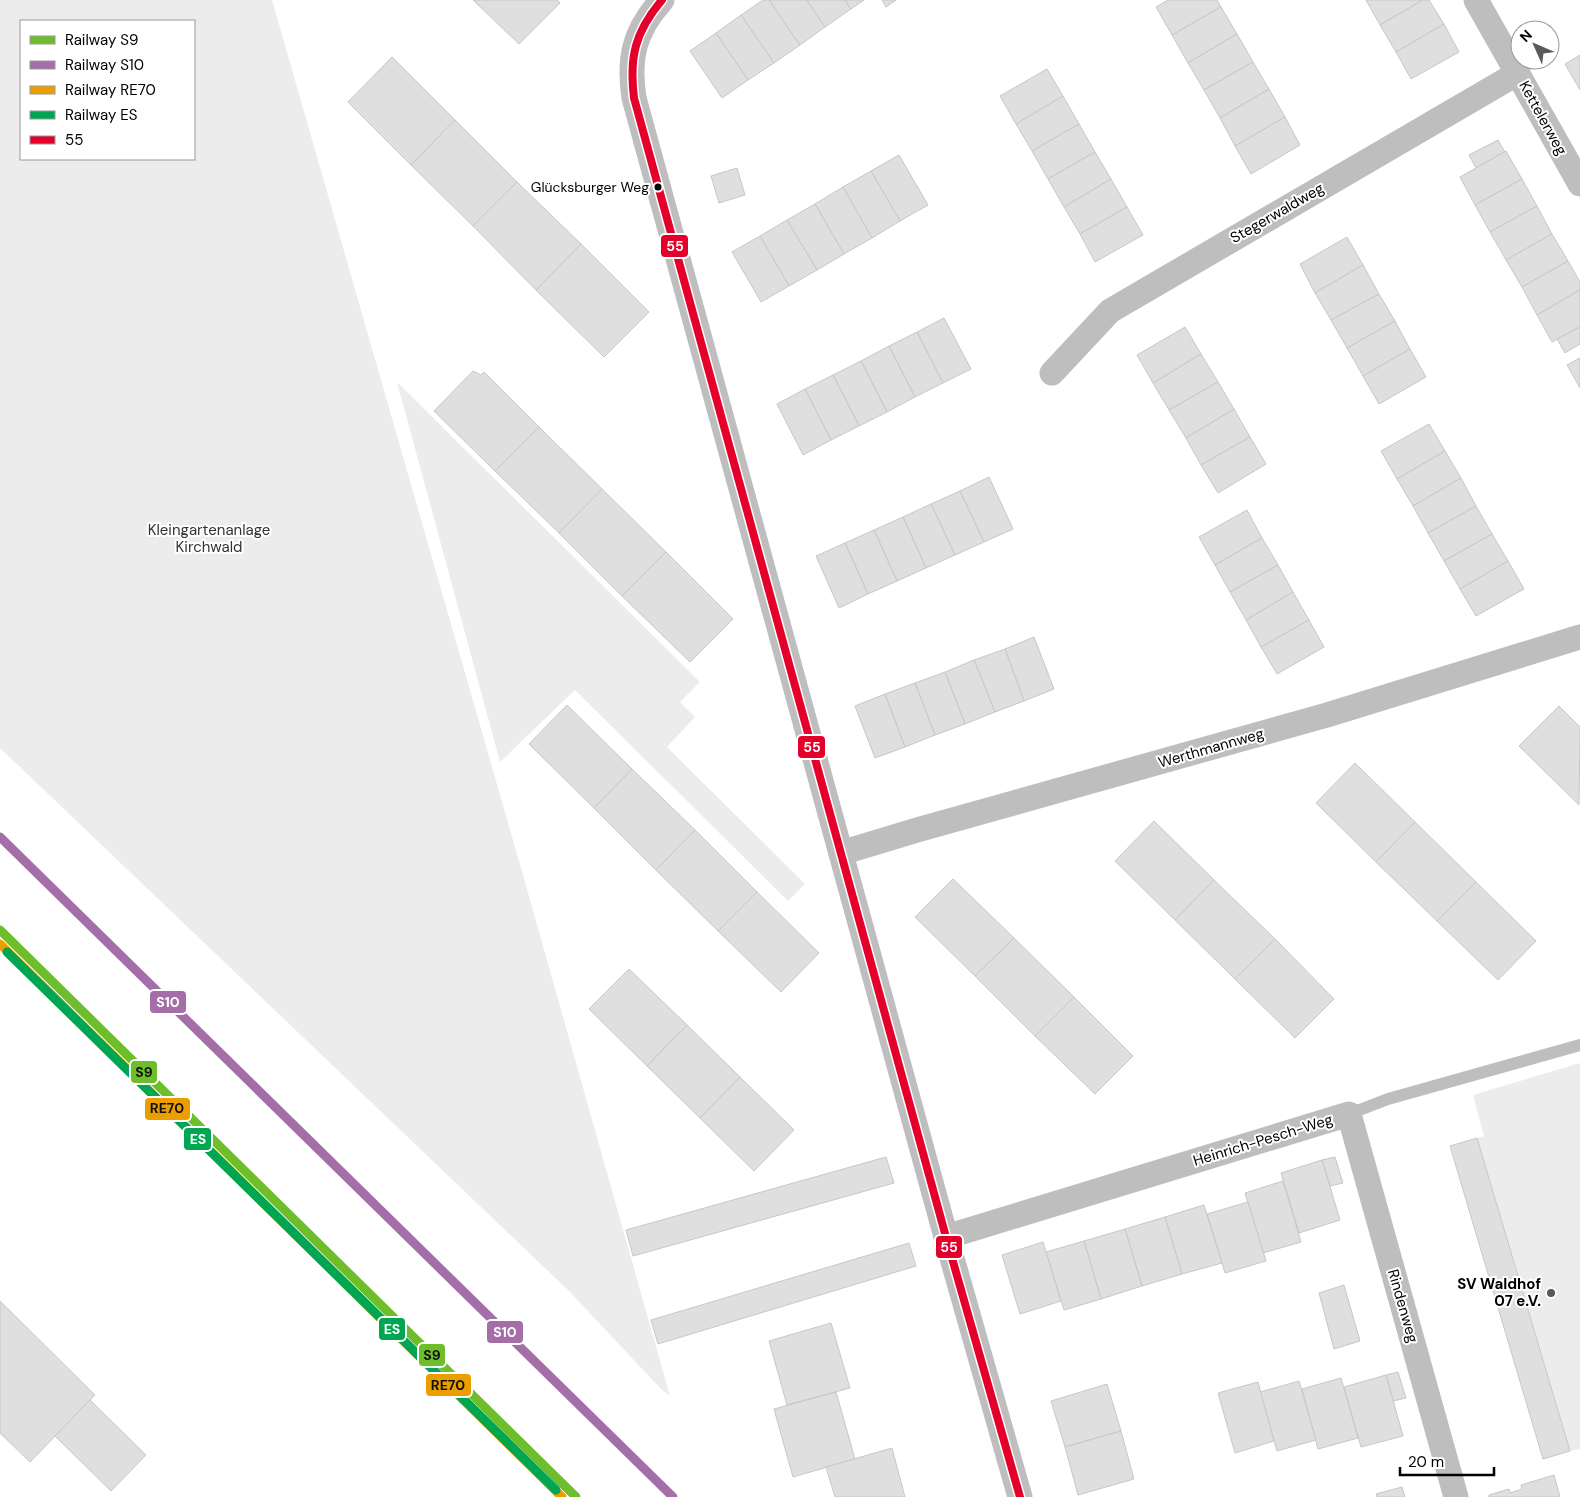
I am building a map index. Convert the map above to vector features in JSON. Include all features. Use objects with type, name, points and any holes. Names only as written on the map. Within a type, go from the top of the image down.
[{"type":"street","name":"Kettelerweg","points":[[1476,0],[1580,184]]},
{"type":"street","points":[[653,3],[638,36],[635,49],[631,73],[634,98],[946,1237],[1020,1497]]},
{"type":"street","name":"Stegerwaldweg","points":[[1052,373],[1110,311],[1518,72]]},
{"type":"street","name":"Werthmannweg","points":[[841,853],[1327,715],[1580,637]]},
{"type":"street","name":"Heinrich-Pesch-Weg","points":[[946,1237],[1349,1114]]},
{"type":"street","name":"Rindenweg","points":[[1349,1114],[1456,1497]]},
{"type":"lane","name":"Heinrich-Pesch-Weg","points":[[1349,1114],[1388,1099],[1580,1045]]},
{"type":"green space","name":"Kleingartenanlage Kirchwald","points":[[0,0],[272,0],[670,1396],[661,1389],[569,1291],[0,748]]},
{"type":"green space","points":[[397,382],[700,682],[680,702],[695,717],[667,747],[805,884],[788,901],[575,690],[500,762]]},
{"type":"green space","name":"SV Waldhof 07 e.V.","points":[[1580,1063],[1580,1449],[1570,1451],[1477,1138],[1484,1136],[1473,1095]]},
{"type":"building","points":[[473,0],[557,0],[560,3],[519,44]]},
{"type":"building","points":[[763,0],[769,0],[800,45],[774,63],[741,15]]},
{"type":"building","points":[[769,0],[807,0],[825,27],[800,45]]},
{"type":"building","points":[[807,0],[845,0],[851,9],[825,27]]},
{"type":"building","points":[[845,0],[864,0],[851,9]]},
{"type":"building","points":[[882,0],[896,0],[886,7]]},
{"type":"building","points":[[1168,0],[1217,0],[1221,7],[1172,35],[1156,7]]},
{"type":"building","points":[[1366,0],[1423,0],[1380,25]]},
{"type":"building","points":[[1423,0],[1429,0],[1444,24],[1396,52],[1380,25]]},
{"type":"building","points":[[1221,7],[1237,34],[1188,63],[1172,35]]},
{"type":"building","points":[[741,15],[774,63],[748,80],[716,33]]},
{"type":"building","points":[[1444,24],[1459,52],[1411,79],[1396,52]]},
{"type":"building","points":[[716,33],[748,80],[722,98],[690,51]]},
{"type":"building","points":[[1237,34],[1253,62],[1204,90],[1188,63]]},
{"type":"building","points":[[1580,55],[1580,90],[1565,64]]},
{"type":"building","points":[[392,57],[455,120],[411,165],[348,102]]},
{"type":"building","points":[[1253,62],[1269,89],[1220,118],[1204,90]]},
{"type":"building","points":[[1047,69],[1063,96],[1016,124],[1000,96]]},
{"type":"building","points":[[1269,89],[1285,117],[1235,146],[1220,118]]},
{"type":"building","points":[[1063,96],[1079,124],[1032,151],[1016,124]]},
{"type":"building","points":[[1285,117],[1300,145],[1251,174],[1235,146]]},
{"type":"building","points":[[455,120],[517,182],[473,226],[411,165]]},
{"type":"building","points":[[1079,124],[1095,152],[1048,179],[1032,151]]},
{"type":"building","points":[[1498,140],[1505,152],[1476,168],[1469,155]]},
{"type":"building","points":[[1506,151],[1522,179],[1475,205],[1460,177]]},
{"type":"building","points":[[1095,152],[1111,179],[1064,207],[1048,179]]},
{"type":"building","points":[[899,155],[928,205],[900,221],[871,171]]},
{"type":"building","points":[[737,168],[745,195],[719,203],[711,176]]},
{"type":"building","points":[[871,171],[900,221],[872,238],[843,187]]},
{"type":"building","points":[[1111,179],[1127,207],[1080,234],[1064,207]]},
{"type":"building","points":[[1522,179],[1537,206],[1490,232],[1475,205]]},
{"type":"building","points":[[517,182],[581,244],[536,290],[473,226]]},
{"type":"building","points":[[843,187],[872,238],[844,254],[815,204]]},
{"type":"building","points":[[815,204],[844,254],[817,270],[787,220]]},
{"type":"building","points":[[1537,206],[1552,234],[1506,260],[1490,232]]},
{"type":"building","points":[[1127,207],[1143,235],[1095,262],[1080,234]]},
{"type":"building","points":[[787,220],[817,270],[789,286],[760,236]]},
{"type":"building","points":[[1552,234],[1568,261],[1522,287],[1506,260]]},
{"type":"building","points":[[760,236],[789,286],[761,302],[732,252]]},
{"type":"building","points":[[1347,237],[1363,265],[1315,293],[1300,264]]},
{"type":"building","points":[[581,244],[649,312],[604,357],[536,290]]},
{"type":"building","points":[[1568,261],[1580,282],[1580,290],[1537,315],[1522,287]]},
{"type":"building","points":[[1363,265],[1379,294],[1331,320],[1315,293]]},
{"type":"building","points":[[1580,290],[1580,327],[1552,342],[1537,315]]},
{"type":"building","points":[[1379,294],[1395,321],[1347,348],[1331,320]]},
{"type":"building","points":[[944,318],[971,369],[943,383],[917,332]]},
{"type":"building","points":[[1395,321],[1410,349],[1363,376],[1347,348]]},
{"type":"building","points":[[1185,327],[1201,354],[1153,383],[1137,355]]},
{"type":"building","points":[[1580,327],[1580,344],[1565,353],[1557,339]]},
{"type":"building","points":[[917,332],[943,383],[915,397],[889,346]]},
{"type":"building","points":[[889,346],[915,397],[887,412],[861,361]]},
{"type":"building","points":[[1410,349],[1426,377],[1379,404],[1363,376]]},
{"type":"building","points":[[1201,354],[1218,382],[1169,410],[1153,383]]},
{"type":"building","points":[[1580,358],[1580,388],[1567,365]]},
{"type":"building","points":[[861,361],[887,412],[859,426],[833,375]]},
{"type":"building","points":[[473,371],[481,375],[484,372],[539,427],[495,471],[434,411]]},
{"type":"building","points":[[833,375],[859,426],[831,440],[805,389]]},
{"type":"building","points":[[1218,382],[1234,409],[1186,438],[1169,410]]},
{"type":"building","points":[[805,389],[831,440],[803,455],[777,404]]},
{"type":"building","points":[[1234,409],[1250,437],[1201,465],[1186,438]]},
{"type":"building","points":[[1429,424],[1445,451],[1397,479],[1381,451]]},
{"type":"building","points":[[539,427],[602,489],[559,533],[495,471]]},
{"type":"building","points":[[1250,437],[1266,464],[1218,493],[1201,465]]},
{"type":"building","points":[[1445,451],[1461,478],[1413,506],[1397,479]]},
{"type":"building","points":[[989,477],[1013,529],[984,542],[960,491]]},
{"type":"building","points":[[1461,478],[1476,506],[1428,533],[1413,506]]},
{"type":"building","points":[[602,489],[666,552],[622,596],[559,533]]},
{"type":"building","points":[[960,491],[984,542],[955,555],[931,504]]},
{"type":"building","points":[[931,504],[955,555],[926,568],[903,517]]},
{"type":"building","points":[[1476,506],[1492,534],[1444,561],[1428,533]]},
{"type":"building","points":[[1247,510],[1262,538],[1215,565],[1199,537]]},
{"type":"building","points":[[903,517],[926,568],[897,581],[874,530]]},
{"type":"building","points":[[874,530],[897,581],[868,594],[845,543]]},
{"type":"building","points":[[1492,534],[1508,561],[1460,589],[1444,561]]},
{"type":"building","points":[[1262,538],[1278,565],[1230,592],[1215,565]]},
{"type":"building","points":[[845,543],[868,594],[839,608],[816,556]]},
{"type":"building","points":[[666,552],[733,619],[690,662],[622,596]]},
{"type":"building","points":[[1508,561],[1524,589],[1476,616],[1460,589]]},
{"type":"building","points":[[1278,565],[1293,592],[1246,620],[1230,592]]},
{"type":"building","points":[[1293,592],[1309,620],[1261,647],[1246,620]]},
{"type":"building","points":[[1309,620],[1324,647],[1277,674],[1261,647]]},
{"type":"building","points":[[1034,637],[1054,689],[1024,701],[1005,649]]},
{"type":"building","points":[[1005,649],[1024,701],[995,712],[974,660]]},
{"type":"building","points":[[974,660],[995,712],[965,724],[945,672]]},
{"type":"building","points":[[945,672],[965,724],[935,735],[915,683]]},
{"type":"building","points":[[915,683],[935,735],[905,747],[885,694]]},
{"type":"building","points":[[885,694],[905,747],[875,758],[855,706]]},
{"type":"building","points":[[567,705],[632,769],[594,808],[529,744]]},
{"type":"building","points":[[1559,706],[1580,727],[1579,805],[1519,746]]},
{"type":"building","points":[[1355,763],[1415,822],[1376,862],[1316,803]]},
{"type":"building","points":[[632,769],[695,830],[656,870],[594,808]]},
{"type":"building","points":[[1154,821],[1214,880],[1175,920],[1115,861]]},
{"type":"building","points":[[1415,822],[1476,882],[1437,921],[1376,862]]},
{"type":"building","points":[[695,830],[757,892],[718,931],[656,870]]},
{"type":"building","points":[[953,879],[1014,938],[975,976],[915,917]]},
{"type":"building","points":[[1214,880],[1275,939],[1235,979],[1175,920]]},
{"type":"building","points":[[1476,882],[1536,941],[1498,980],[1437,921]]},
{"type":"building","points":[[757,892],[819,953],[781,992],[718,931]]},
{"type":"building","points":[[1014,938],[1074,997],[1035,1036],[975,976]]},
{"type":"building","points":[[1275,939],[1334,999],[1295,1038],[1235,979]]},
{"type":"building","points":[[629,969],[687,1025],[647,1066],[589,1009]]},
{"type":"building","points":[[1074,997],[1133,1056],[1095,1094],[1035,1036]]},
{"type":"building","points":[[687,1025],[740,1077],[700,1118],[647,1066]]},
{"type":"building","points":[[740,1077],[794,1130],[754,1171],[700,1118]]},
{"type":"building","points":[[1477,1138],[1570,1451],[1543,1459],[1450,1146]]},
{"type":"building","points":[[886,1157],[894,1183],[633,1256],[626,1230]]},
{"type":"building","points":[[1335,1157],[1343,1183],[1330,1186],[1322,1160]]},
{"type":"building","points":[[1322,1160],[1340,1220],[1299,1233],[1281,1173]]},
{"type":"building","points":[[1283,1181],[1301,1242],[1263,1253],[1245,1193]]},
{"type":"building","points":[[1248,1202],[1266,1261],[1225,1273],[1207,1214]]},
{"type":"building","points":[[1204,1205],[1222,1263],[1182,1274],[1165,1217]]},
{"type":"building","points":[[1165,1217],[1182,1274],[1142,1286],[1125,1229]]},
{"type":"building","points":[[1125,1229],[1142,1286],[1101,1299],[1084,1241]]},
{"type":"building","points":[[1084,1241],[1101,1299],[1064,1310],[1046,1252]]},
{"type":"building","points":[[1043,1242],[1061,1301],[1020,1314],[1002,1255]]},
{"type":"building","points":[[909,1243],[916,1266],[658,1344],[651,1320]]},
{"type":"building","points":[[1344,1285],[1360,1341],[1334,1349],[1319,1293]]},
{"type":"building","points":[[0,1301],[95,1395],[30,1462],[0,1433]]},
{"type":"building","points":[[831,1323],[850,1388],[787,1405],[769,1341]]},
{"type":"building","points":[[1398,1372],[1406,1398],[1393,1401],[1386,1375]]},
{"type":"building","points":[[1386,1375],[1403,1436],[1361,1447],[1344,1387]]},
{"type":"building","points":[[1341,1378],[1358,1438],[1318,1449],[1302,1389]]},
{"type":"building","points":[[1299,1381],[1316,1440],[1277,1451],[1260,1392]]},
{"type":"building","points":[[1258,1382],[1274,1441],[1235,1453],[1218,1393]]},
{"type":"building","points":[[1107,1384],[1121,1431],[1065,1447],[1051,1401]]},
{"type":"building","points":[[836,1392],[855,1459],[793,1477],[774,1409]]},
{"type":"building","points":[[90,1400],[146,1455],[111,1491],[55,1436]]},
{"type":"building","points":[[1121,1431],[1134,1479],[1078,1495],[1065,1447]]},
{"type":"building","points":[[892,1448],[905,1497],[835,1497],[826,1467]]},
{"type":"building","points":[[1554,1475],[1560,1497],[1489,1497],[1489,1495],[1509,1489],[1510,1493],[1522,1489],[1521,1485]]},
{"type":"building","points":[[1402,1487],[1405,1497],[1377,1497],[1376,1494]]},
{"type":"rail line","name":"S10","points":[[0,837],[673,1497]]},
{"type":"rail line","name":"S9","points":[[0,930],[576,1497]]},
{"type":"rail line","name":"RE70","points":[[0,944],[562,1497]]},
{"type":"rail line","name":"ES","points":[[7,952],[556,1490]]},
{"type":"transit line","name":"55","points":[[662,0],[646,23],[636,46],[632,70],[634,98],[946,1237],[1020,1497]]},
{"type":"place","name":"Glücksburger Weg","points":[[658,187]]},
{"type":"place","name":"SV Waldhof 07 e.V.","points":[[1551,1293]]}]
